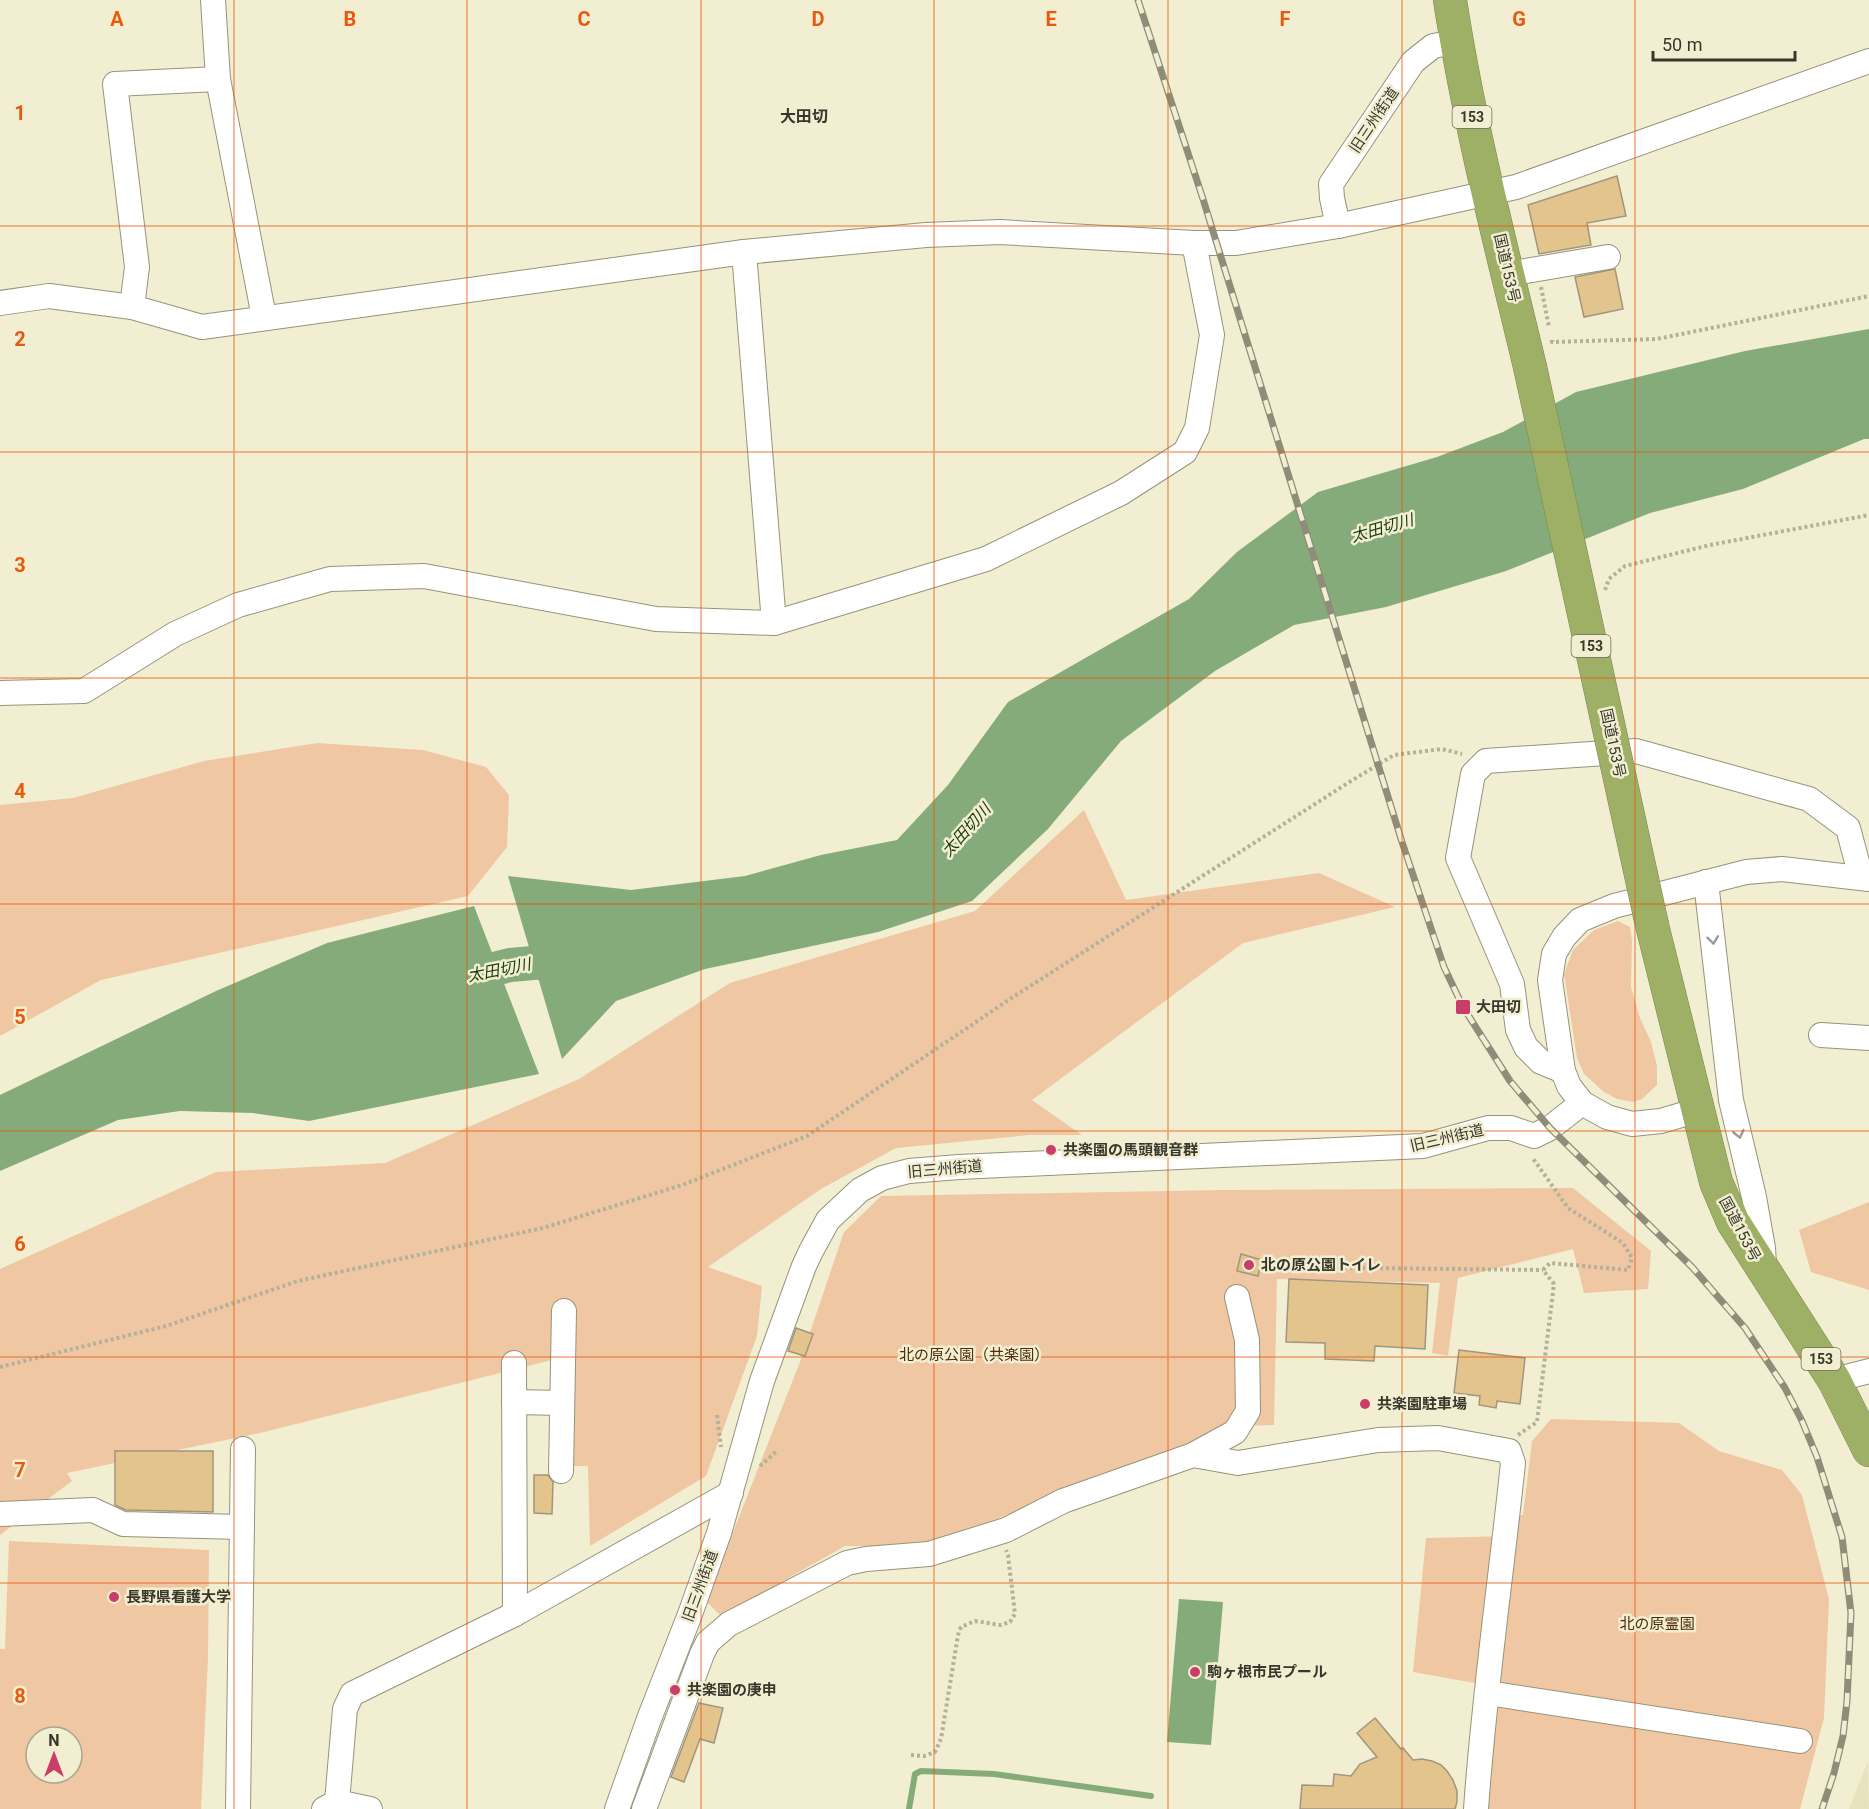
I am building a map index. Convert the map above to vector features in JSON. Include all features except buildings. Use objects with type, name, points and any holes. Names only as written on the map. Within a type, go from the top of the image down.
[{"type":"highway","name":"国道153号","points":[[1450,0],[1456,42],[1489,193],[1522,271],[1530,367],[1652,925],[1716,1182],[1733,1222],[1834,1380],[1869,1450]]},
{"type":"street","points":[[213,0],[218,79],[264,317]]},
{"type":"street","name":"旧三州街道","points":[[1338,226],[1331,184],[1413,62],[1433,46],[1456,42]]},
{"type":"street","points":[[0,303],[49,296],[132,307],[202,327],[744,252],[926,235],[1000,232],[1194,243],[1236,243],[1338,226],[1516,187],[1869,61]]},
{"type":"street","points":[[132,307],[137,267],[116,84],[218,79]]},
{"type":"street","points":[[0,693],[84,691],[175,634],[238,605],[330,579],[424,576],[656,619],[774,623],[986,559],[1121,493],[1185,452],[1197,428],[1212,335],[1194,243]]},
{"type":"street","points":[[744,252],[774,623]]},
{"type":"street","points":[[1522,271],[1608,256]]},
{"type":"street","points":[[1563,1071],[1541,1062],[1526,1047],[1518,1030],[1512,984],[1458,858],[1473,774],[1486,761],[1636,751],[1809,799],[1848,828],[1865,878],[1782,869],[1746,872],[1614,906],[1580,920],[1564,937],[1554,954],[1550,980],[1563,1071],[1569,1086],[1582,1102],[1607,1117],[1632,1124],[1661,1121],[1698,1110]]},
{"type":"street","points":[[1706,882],[1731,1100],[1754,1197],[1763,1248],[1764,1273]]},
{"type":"street","points":[[1821,1035],[1869,1038]]},
{"type":"street","points":[[1534,1136],[1550,1128],[1582,1102]]},
{"type":"street","name":"旧三州街道","points":[[617,1809],[719,1533],[762,1381],[807,1259],[828,1220],[860,1190],[882,1179],[909,1171],[1423,1146],[1488,1128],[1511,1128],[1534,1136]]},
{"type":"street","points":[[644,1809],[705,1648],[717,1632],[729,1624],[847,1563],[866,1559],[929,1554],[998,1533],[1063,1501],[1193,1455],[1235,1432],[1248,1411],[1247,1340],[1237,1298]]},
{"type":"street","points":[[561,1471],[564,1311]]},
{"type":"street","points":[[514,1363],[515,1614]]},
{"type":"street","points":[[1834,1380],[1869,1371]]},
{"type":"street","points":[[514,1402],[562,1403]]},
{"type":"street","points":[[1193,1455],[1238,1463],[1378,1440],[1438,1438],[1509,1451],[1513,1463],[1488,1693],[1481,1732],[1476,1809]]},
{"type":"street","points":[[238,1809],[243,1449]]},
{"type":"street","points":[[370,1809],[330,1806],[345,1709],[352,1694],[515,1614],[731,1493]]},
{"type":"street","points":[[0,1514],[93,1510],[123,1524],[242,1527]]},
{"type":"street","points":[[1488,1693],[1800,1741]]},
{"type":"street","points":[[649,1719],[673,1728]]},
{"type":"path","points":[[1522,271],[1552,342],[1657,339],[1869,296]]},
{"type":"path","points":[[1605,591],[1609,579],[1625,566],[1710,545],[1869,515]]},
{"type":"path","points":[[0,1367],[166,1326],[298,1281],[543,1228],[682,1185],[807,1136],[1023,990],[1394,755],[1442,749],[1486,761]]},
{"type":"path","points":[[1278,1267],[1543,1270],[1550,1263],[1629,1270],[1632,1258],[1623,1243],[1568,1208],[1530,1154],[1534,1136]]},
{"type":"path","points":[[1509,1451],[1518,1435],[1537,1422],[1554,1284],[1543,1270]]},
{"type":"path","points":[[911,1755],[924,1756],[935,1752],[941,1739],[961,1627],[975,1622],[1001,1625],[1010,1622],[1015,1614],[1008,1555],[998,1533]]},
{"type":"shaded area","points":[[1868,1761],[1869,1809],[1849,1809]]},
{"type":"green space","points":[[317,743],[423,750],[486,767],[509,795],[507,847],[468,896],[101,980],[0,1036],[0,805],[73,798],[204,761]]},
{"type":"green space","points":[[1084,810],[1126,900],[1319,873],[1395,907],[1243,943],[1032,1100],[1082,1135],[1030,1135],[896,1148],[821,1189],[708,1267],[762,1286],[757,1336],[706,1476],[590,1546],[588,1466],[564,1466],[564,1357],[260,1433],[67,1473],[72,1481],[0,1535],[0,1269],[216,1172],[385,1163],[579,1079],[730,983],[975,911]]},
{"type":"green space","points":[[1618,921],[1630,927],[1631,987],[1640,1018],[1651,1042],[1657,1066],[1657,1085],[1642,1099],[1633,1102],[1617,1099],[1604,1092],[1584,1074],[1577,1058],[1564,974],[1573,950],[1594,930]]},
{"type":"green space","name":"北の原公園（共楽園）","points":[[1573,1188],[1651,1251],[1648,1289],[1584,1293],[1573,1249],[1458,1278],[1448,1356],[1432,1353],[1440,1283],[1277,1279],[1274,1425],[1240,1426],[961,1533],[917,1546],[845,1546],[721,1616],[706,1601],[800,1362],[844,1232],[881,1196],[1224,1190]]},
{"type":"green space","points":[[1869,1202],[1869,1290],[1811,1272],[1799,1230]]},
{"type":"green space","name":"北の原霊園","points":[[1551,1419],[1679,1423],[1719,1451],[1782,1470],[1802,1495],[1829,1599],[1824,1718],[1800,1809],[1487,1809],[1497,1687],[1413,1672],[1426,1538],[1511,1536],[1512,1516],[1523,1515],[1532,1441]]},
{"type":"green space","name":"長野県看護大学","points":[[9,1541],[209,1550],[208,1658],[201,1809],[0,1809],[0,1649],[5,1649]]},
{"type":"water","points":[[1869,329],[1869,439],[1864,439],[1743,489],[1650,513],[1506,571],[1386,607],[1294,625],[1215,671],[1121,741],[1048,829],[972,901],[878,932],[705,969],[616,1001],[562,1059],[508,876],[631,890],[745,876],[821,855],[897,840],[948,785],[1008,702],[1189,599],[1237,552],[1318,492],[1437,457],[1503,432],[1576,392],[1745,351]]},
{"type":"water","points":[[474,906],[539,1074],[309,1121],[253,1113],[180,1111],[118,1120],[0,1171],[0,1095],[216,991],[327,943]]},
{"type":"water","name":"駒ヶ根市民プール","points":[[1179,1599],[1223,1602],[1211,1745],[1167,1742]]},
{"type":"waterway","name":"太田切川","points":[[452,980],[510,965],[580,959]]},
{"type":"waterway","points":[[909,1809],[915,1774],[921,1771],[994,1774],[1151,1796]]},
{"type":"railway","points":[[1138,0],[1203,199],[1402,842],[1444,967],[1463,1007],[1510,1081],[1550,1128],[1692,1267],[1745,1328],[1785,1388],[1817,1457],[1842,1537],[1851,1613],[1843,1736],[1822,1809]]},
{"type":"place","name":"大田切","points":[[1463,1007]]},
{"type":"place","name":"共楽園の馬頭観音群","points":[[1051,1150]]},
{"type":"place","name":"北の原公園トイレ","points":[[1249,1265]]},
{"type":"place","name":"共楽園駐車場","points":[[1365,1404]]},
{"type":"place","name":"長野県看護大学","points":[[114,1597]]},
{"type":"place","name":"駒ヶ根市民プール","points":[[1195,1672]]},
{"type":"place","name":"共楽園の庚申","points":[[675,1690]]},
{"type":"district","name":"大田切","points":[[804,116]]}]
